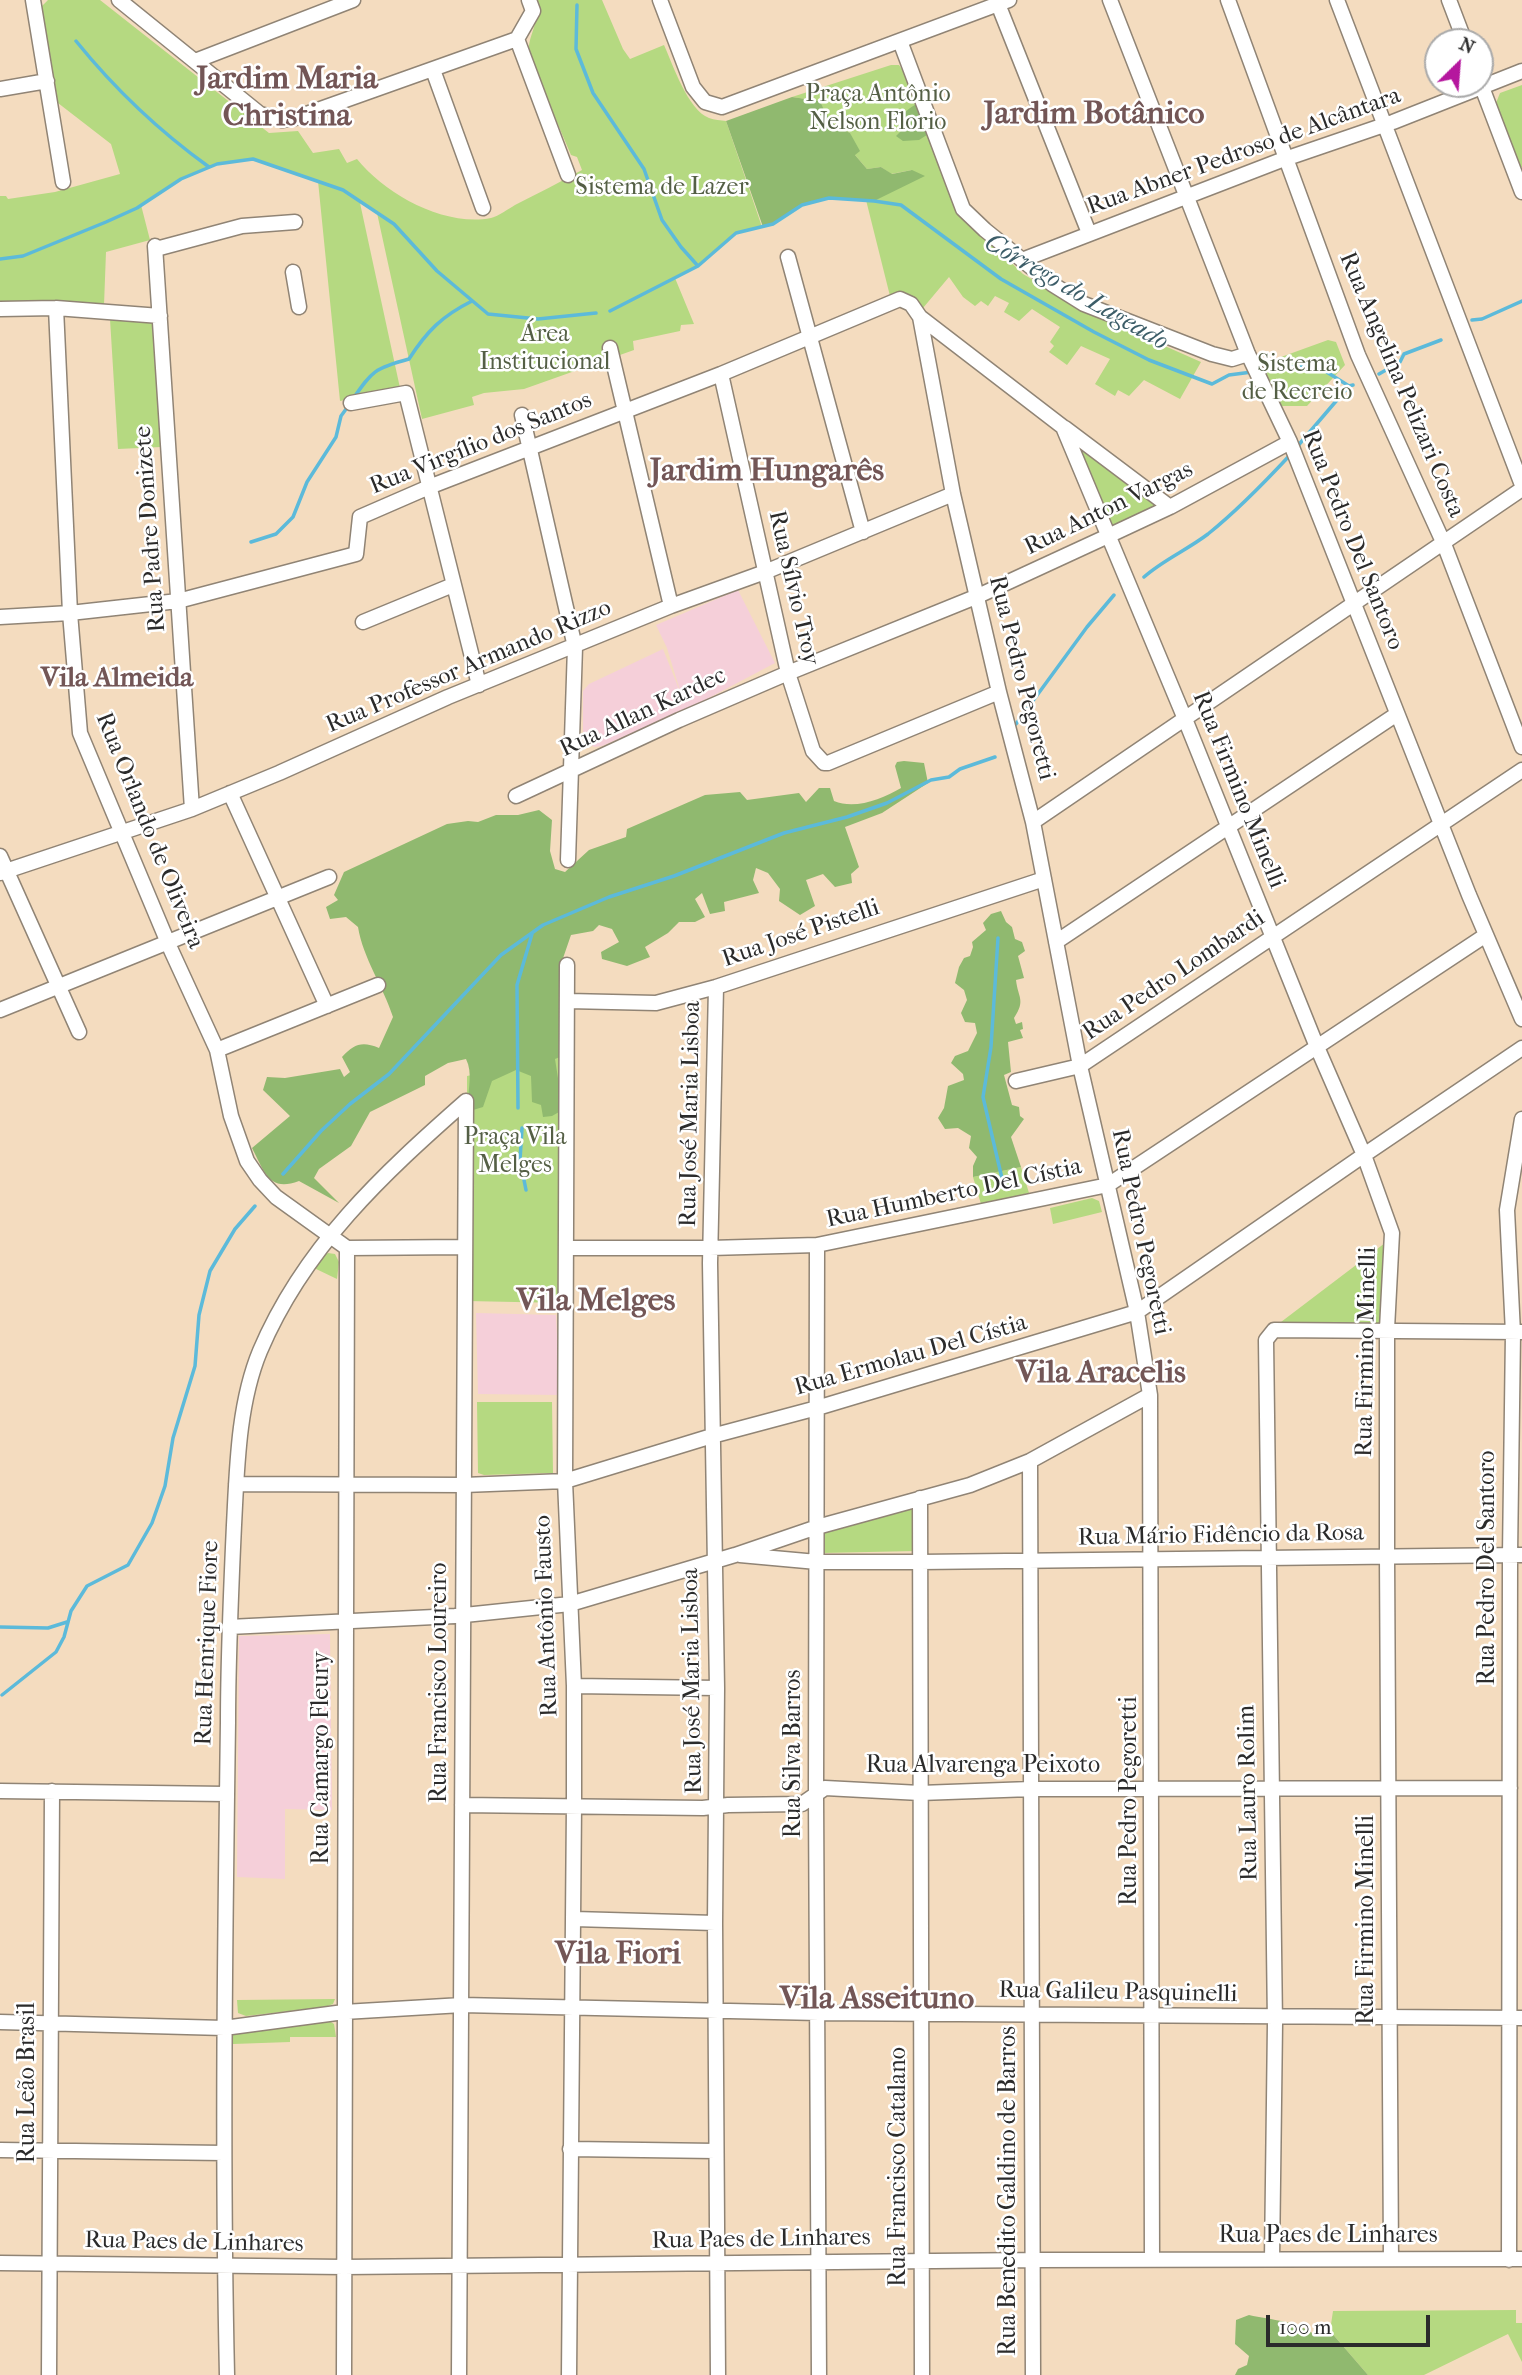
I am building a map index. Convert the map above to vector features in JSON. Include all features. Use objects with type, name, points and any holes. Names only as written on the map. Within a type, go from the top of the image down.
[{"type":"street","points":[[33,0],[63,182]]},
{"type":"street","points":[[119,0],[260,114],[282,120],[295,118],[517,39],[533,11],[529,0]]},
{"type":"street","points":[[195,61],[353,0]]},
{"type":"street","points":[[660,0],[694,87],[705,102],[722,107],[1004,2],[1089,233]]},
{"type":"street","name":"Rua Pedro Del Santoro","points":[[1110,0],[1248,354],[1290,442],[1441,824],[1522,1019]]},
{"type":"street","name":"Rua Angelina Pelizari Costa","points":[[1228,0],[1358,355],[1444,544],[1522,747]]},
{"type":"street","points":[[1033,822],[1444,544],[1522,487],[1337,0]]},
{"type":"street","points":[[1449,0],[1460,28]]},
{"type":"street","points":[[517,39],[568,175]]},
{"type":"street","points":[[900,41],[963,209],[985,230],[1052,284],[1084,304],[1212,354],[1232,359],[1248,354]]},
{"type":"street","points":[[433,70],[484,208]]},
{"type":"street","name":"Rua Abner Pedroso de Alcântara","points":[[1494,80],[1522,71]]},
{"type":"street","points":[[0,89],[47,81]]},
{"type":"street","name":"Rua Abner Pedroso de Alcântara","points":[[1022,260],[1384,125],[1448,98]]},
{"type":"street","points":[[1486,98],[1522,192]]},
{"type":"street","name":"Rua Padre Donizete","points":[[192,809],[155,248],[242,226],[295,222]]},
{"type":"street","points":[[788,257],[863,532]]},
{"type":"street","points":[[293,272],[299,307]]},
{"type":"street","name":"Rua Virgílio dos Santos","points":[[178,601],[356,554],[360,517],[429,487],[721,374],[900,299],[911,304],[920,317]]},
{"type":"street","points":[[0,309],[56,309],[160,316]]},
{"type":"street","name":"Rua Orlando de Oliveira","points":[[56,309],[70,613],[80,733],[168,942],[217,1050],[231,1116],[247,1161],[276,1197],[331,1235]]},
{"type":"street","name":"Rua Firmino Minelli","points":[[920,317],[1170,507]]},
{"type":"street","name":"Rua Pedro Pegoretti","points":[[920,317],[953,494],[999,692],[1033,822],[1080,1066],[1137,1312],[1150,1395],[1152,2259]]},
{"type":"street","points":[[610,348],[671,606]]},
{"type":"street","name":"Rua Sílvio Troy","points":[[721,374],[788,673],[813,751],[824,763],[828,763],[999,692]]},
{"type":"street","points":[[351,403],[406,393],[479,685]]},
{"type":"street","points":[[522,415],[575,647],[568,860]]},
{"type":"street","name":"Rua Firmino Minelli","points":[[1063,427],[1185,719],[1317,1047],[1364,1155],[1392,1233],[1387,1329],[1391,2259]]},
{"type":"street","name":"Rua Anton Vargas","points":[[788,673],[978,596],[1170,507],[1290,442]]},
{"type":"street","name":"Rua Professor Armando Rizzo","points":[[4,872],[192,809],[479,685],[953,494]]},
{"type":"street","points":[[363,622],[453,585]]},
{"type":"street","points":[[0,617],[70,613],[178,601]]},
{"type":"street","name":"Rua Allan Kardec","points":[[516,796],[788,673]]},
{"type":"street","points":[[1056,942],[1397,713]]},
{"type":"street","name":"Rua Pedro Lombardi","points":[[1016,1081],[1080,1066],[1522,770]]},
{"type":"street","points":[[230,793],[327,1006]]},
{"type":"street","points":[[0,856],[4,872],[79,1032]]},
{"type":"street","points":[[0,1010],[329,877]]},
{"type":"street","name":"Rua José Pistelli","points":[[568,1001],[656,1003],[716,987],[1044,879]]},
{"type":"street","name":"Rua Humberto Del Cístia","points":[[566,1248],[817,1245],[1108,1185],[1486,935]]},
{"type":"street","name":"Rua Antônio Fausto","points":[[567,965],[565,1481],[574,1686],[569,2375]]},
{"type":"street","points":[[217,1050],[378,985]]},
{"type":"street","name":"Rua José Maria Lisboa","points":[[716,987],[710,1248],[717,1688],[715,1923],[718,2375]]},
{"type":"street","name":"Rua Ermolau Del Cístia","points":[[236,1484],[464,1485],[565,1481],[1137,1312],[1522,1048]]},
{"type":"street","name":"Rua Henrique Fiore","points":[[227,2375],[224,2028],[229,1627],[236,1484],[248,1389],[260,1350],[292,1288],[331,1235],[368,1191],[466,1101]]},
{"type":"street","name":"Rua Francisco Loureiro","points":[[459,2375],[466,1101]]},
{"type":"street","name":"Rua Pedro Del Santoro","points":[[1516,2018],[1510,1788],[1516,1555],[1517,1332],[1507,1210],[1522,1119]]},
{"type":"street","points":[[331,1235],[346,1248],[465,1247]]},
{"type":"street","name":"Rua Silva Barros","points":[[817,1245],[819,2375]]},
{"type":"street","name":"Rua Camargo Fleury","points":[[344,2375],[346,1248]]},
{"type":"street","points":[[1387,1329],[1517,1332]]},
{"type":"street","name":"Rua Lauro Rolim","points":[[1272,2259],[1275,2018],[1266,1340],[1273,1330],[1387,1329]]},
{"type":"street","points":[[229,1627],[463,1615],[570,1604],[735,1555],[817,1527],[970,1485],[1030,1461],[1150,1395]]},
{"type":"street","name":"Rua Benedito Galdino de Barros","points":[[1030,1461],[1033,2375]]},
{"type":"street","name":"Rua Francisco Catalano","points":[[920,1498],[922,2375]]},
{"type":"street","name":"Rua Mário Fidêncio da Rosa","points":[[735,1555],[817,1562],[920,1562],[1516,1555]]},
{"type":"street","points":[[574,1686],[717,1688]]},
{"type":"street","name":"Rua Alvarenga Peixoto","points":[[462,1805],[717,1808],[729,1805],[802,1804],[825,1788],[920,1793],[1031,1789],[1510,1788]]},
{"type":"street","points":[[0,1791],[226,1794]]},
{"type":"street","name":"Rua Leão Brasil","points":[[49,2375],[52,1791]]},
{"type":"street","points":[[574,1919],[715,1923]]},
{"type":"street","name":"Rua Galileu Pasquinelli","points":[[0,2022],[224,2028],[344,2012],[461,2005],[818,2013],[1516,2018]]},
{"type":"street","points":[[1516,2018],[1516,2259]]},
{"type":"street","points":[[570,2149],[716,2151]]},
{"type":"street","points":[[0,2150],[224,2153]]},
{"type":"street","name":"Rua Paes de Linhares","points":[[0,2263],[344,2267],[1152,2259],[1516,2259]]},
{"type":"shaded area","points":[[738,590],[775,663],[686,710],[602,746],[594,747],[589,743],[583,731],[583,691],[589,684],[663,649],[681,694],[667,648],[656,625]]},
{"type":"shaded area","points":[[476,1313],[556,1315],[560,1395],[478,1394]]},
{"type":"shaded area","points":[[330,1634],[332,1810],[285,1809],[285,1879],[237,1877],[239,1636]]},
{"type":"green space","name":"Área Institucional","points":[[48,0],[100,0],[269,133],[298,131],[313,153],[339,149],[347,163],[357,159],[383,184],[417,205],[454,218],[473,219],[497,216],[582,170],[577,157],[571,155],[529,57],[536,17],[533,0],[602,0],[630,59],[664,45],[694,106],[709,118],[726,121],[762,227],[735,233],[698,266],[675,278],[694,324],[681,325],[680,331],[633,341],[634,350],[524,389],[484,393],[472,397],[474,405],[422,419],[377,213],[360,203],[400,388],[340,401],[318,181],[253,159],[217,164],[181,179],[141,205],[150,240],[106,252],[104,305],[0,304],[0,196],[6,196],[8,199],[55,192],[120,174],[111,144],[58,103],[41,7]]},
{"type":"green space","name":"Praça Antônio Nelson Florio","points":[[891,65],[899,65],[904,72],[958,211],[1023,274],[1088,312],[1201,362],[1180,399],[1144,380],[1129,396],[1118,390],[1115,396],[1095,384],[1110,359],[1081,346],[1067,365],[1049,352],[1054,346],[1050,342],[1060,327],[1032,309],[1019,321],[1004,312],[1009,303],[995,296],[988,306],[981,301],[975,306],[963,297],[949,277],[923,308],[904,294],[890,296],[866,200],[912,170],[891,174],[881,167],[867,169],[855,155],[850,133],[831,120],[820,101],[792,97]]},
{"type":"green space","points":[[1522,85],[1522,167],[1519,168],[1496,103],[1500,93]]},
{"type":"green space","name":"Sistema de Lazer","points":[[792,97],[820,101],[835,125],[850,133],[860,151],[855,155],[867,169],[881,167],[892,174],[912,170],[925,176],[874,201],[829,198],[802,205],[773,224],[763,227],[726,121]]},
{"type":"green space","points":[[918,103],[930,133],[919,140],[903,141],[896,136],[901,131],[898,129],[902,116]]},
{"type":"green space","points":[[110,319],[145,319],[153,324],[161,447],[118,449]]},
{"type":"green space","name":"Sistema de Recreio","points":[[1328,340],[1336,342],[1345,365],[1307,406],[1280,406],[1266,377],[1270,361]]},
{"type":"green space","points":[[1084,450],[1157,501],[1156,507],[1113,526],[1081,452]]},
{"type":"green space","points":[[897,762],[924,763],[928,783],[882,813],[845,827],[859,867],[851,874],[852,883],[835,887],[823,874],[806,880],[815,906],[800,915],[779,901],[780,889],[768,873],[756,868],[753,880],[759,893],[724,902],[725,911],[710,914],[702,893],[695,899],[705,917],[695,922],[679,922],[668,933],[645,947],[650,957],[627,966],[602,959],[601,952],[619,942],[612,929],[599,925],[593,931],[571,935],[561,964],[560,1057],[555,1059],[560,1091],[559,1112],[543,1117],[541,1105],[532,1102],[531,1076],[516,1070],[492,1081],[483,1107],[473,1110],[468,1104],[470,1075],[466,1059],[448,1063],[425,1076],[425,1085],[370,1112],[351,1146],[319,1169],[314,1178],[339,1203],[299,1181],[289,1184],[274,1182],[265,1172],[252,1148],[290,1116],[263,1090],[267,1077],[285,1078],[340,1069],[344,1077],[350,1072],[342,1057],[359,1045],[379,1048],[393,1017],[364,950],[358,927],[346,917],[330,919],[326,907],[338,900],[334,895],[344,872],[447,824],[478,822],[496,815],[518,815],[539,810],[552,820],[550,851],[555,869],[565,872],[589,850],[626,837],[627,829],[705,795],[740,792],[747,800],[799,793],[806,802],[819,788],[830,788],[834,801],[859,804],[901,788],[895,766]]},
{"type":"green space","points":[[1001,911],[1006,922],[1012,927],[1015,939],[1022,942],[1025,951],[1018,956],[1024,978],[1016,980],[1020,1003],[1014,1018],[1016,1024],[1022,1022],[1023,1029],[1020,1030],[1023,1038],[1008,1042],[1011,1072],[1004,1075],[1012,1105],[1019,1107],[1020,1116],[1024,1119],[1011,1137],[1021,1167],[973,1177],[973,1166],[977,1157],[969,1148],[971,1136],[958,1128],[945,1129],[938,1118],[944,1108],[948,1086],[964,1080],[963,1074],[951,1063],[955,1056],[968,1051],[977,1033],[975,1023],[965,1022],[961,1013],[967,1000],[964,990],[955,983],[959,967],[964,958],[970,956],[972,942],[986,930],[983,923],[991,914]]},
{"type":"green space","name":"Praça Vila Melges","points":[[564,1056],[563,1303],[467,1301],[467,1076]]},
{"type":"green space","points":[[1021,1167],[1029,1193],[981,1204],[973,1177]]},
{"type":"green space","points":[[1092,1198],[1099,1201],[1102,1212],[1053,1224],[1050,1208]]},
{"type":"green space","points":[[1385,1243],[1383,1324],[1281,1322]]},
{"type":"green space","points":[[328,1253],[335,1254],[339,1262],[337,1279],[314,1268],[321,1257]]},
{"type":"green space","points":[[477,1402],[552,1402],[553,1473],[478,1473]]},
{"type":"green space","points":[[914,1504],[916,1551],[822,1553],[821,1527]]},
{"type":"green space","points":[[335,1999],[333,2004],[325,2007],[246,2016],[238,2013],[237,2000]]},
{"type":"green space","points":[[331,2022],[334,2024],[336,2037],[290,2037],[290,2042],[233,2044],[236,2030]]},
{"type":"green space","points":[[1516,2310],[1516,2323],[1522,2323],[1522,2362],[1508,2334],[1424,2375],[1368,2375],[1330,2331],[1333,2311]]},
{"type":"green space","points":[[1249,2315],[1293,2324],[1316,2336],[1330,2331],[1368,2375],[1235,2375],[1238,2369],[1247,2365],[1249,2356],[1235,2344],[1236,2320]]},
{"type":"waterway","points":[[577,5],[576,49],[593,93],[644,169],[662,220],[698,266]]},
{"type":"waterway","points":[[76,41],[138,108],[172,139],[209,167]]},
{"type":"waterway","name":"Córrego do Lageado","points":[[0,259],[23,256],[106,222],[137,208],[181,179],[217,164],[253,159],[343,190],[394,224],[437,271],[488,314],[538,319],[596,313]]},
{"type":"waterway","name":"Córrego do Lageado","points":[[610,311],[698,266],[736,233],[773,224],[802,205],[829,198],[874,201],[901,205],[1001,279],[1149,360],[1212,384],[1229,375],[1252,372]]},
{"type":"waterway","points":[[353,399],[375,372],[409,359],[436,325],[472,301]]},
{"type":"waterway","points":[[1472,320],[1482,319],[1522,301]]},
{"type":"waterway","points":[[1379,374],[1400,362],[1404,354],[1441,340]]},
{"type":"waterway","name":"Córrego do Lageado","points":[[1260,371],[1314,364],[1349,386]]},
{"type":"waterway","points":[[1296,448],[1349,386],[1353,385]]},
{"type":"waterway","points":[[251,542],[276,534],[293,517],[307,482],[336,437],[341,416],[349,405]]},
{"type":"waterway","points":[[1144,577],[1219,525],[1291,454]]},
{"type":"waterway","points":[[1016,724],[1087,627],[1114,595]]},
{"type":"waterway","points":[[283,1174],[321,1131],[389,1074],[501,955],[543,925],[609,897],[674,876],[784,833],[847,817],[887,803],[931,780],[949,777],[960,769],[995,757]]},
{"type":"waterway","points":[[518,1108],[517,985],[532,934]]},
{"type":"waterway","points":[[998,938],[991,1047],[983,1097],[1004,1187]]},
{"type":"waterway","points":[[522,1128],[520,1160],[526,1190]]},
{"type":"waterway","points":[[2,1695],[56,1652],[64,1637],[71,1611],[87,1586],[128,1565],[152,1523],[165,1486],[173,1438],[195,1366],[199,1315],[210,1271],[235,1229],[255,1206]]},
{"type":"waterway","points":[[0,1627],[48,1628],[67,1622]]},
{"type":"district","name":"Jardim Maria Christina","points":[[287,98]]},
{"type":"district","name":"Jardim Botânico","points":[[1094,115]]},
{"type":"district","name":"Jardim Hungarês","points":[[767,472]]},
{"type":"district","name":"Vila Almeida","points":[[117,679]]},
{"type":"district","name":"Vila Melges","points":[[596,1302]]},
{"type":"district","name":"Vila Aracelis","points":[[1101,1374]]},
{"type":"district","name":"Vila Fiori","points":[[618,1955]]},
{"type":"district","name":"Vila Asseituno","points":[[877,2000]]}]
